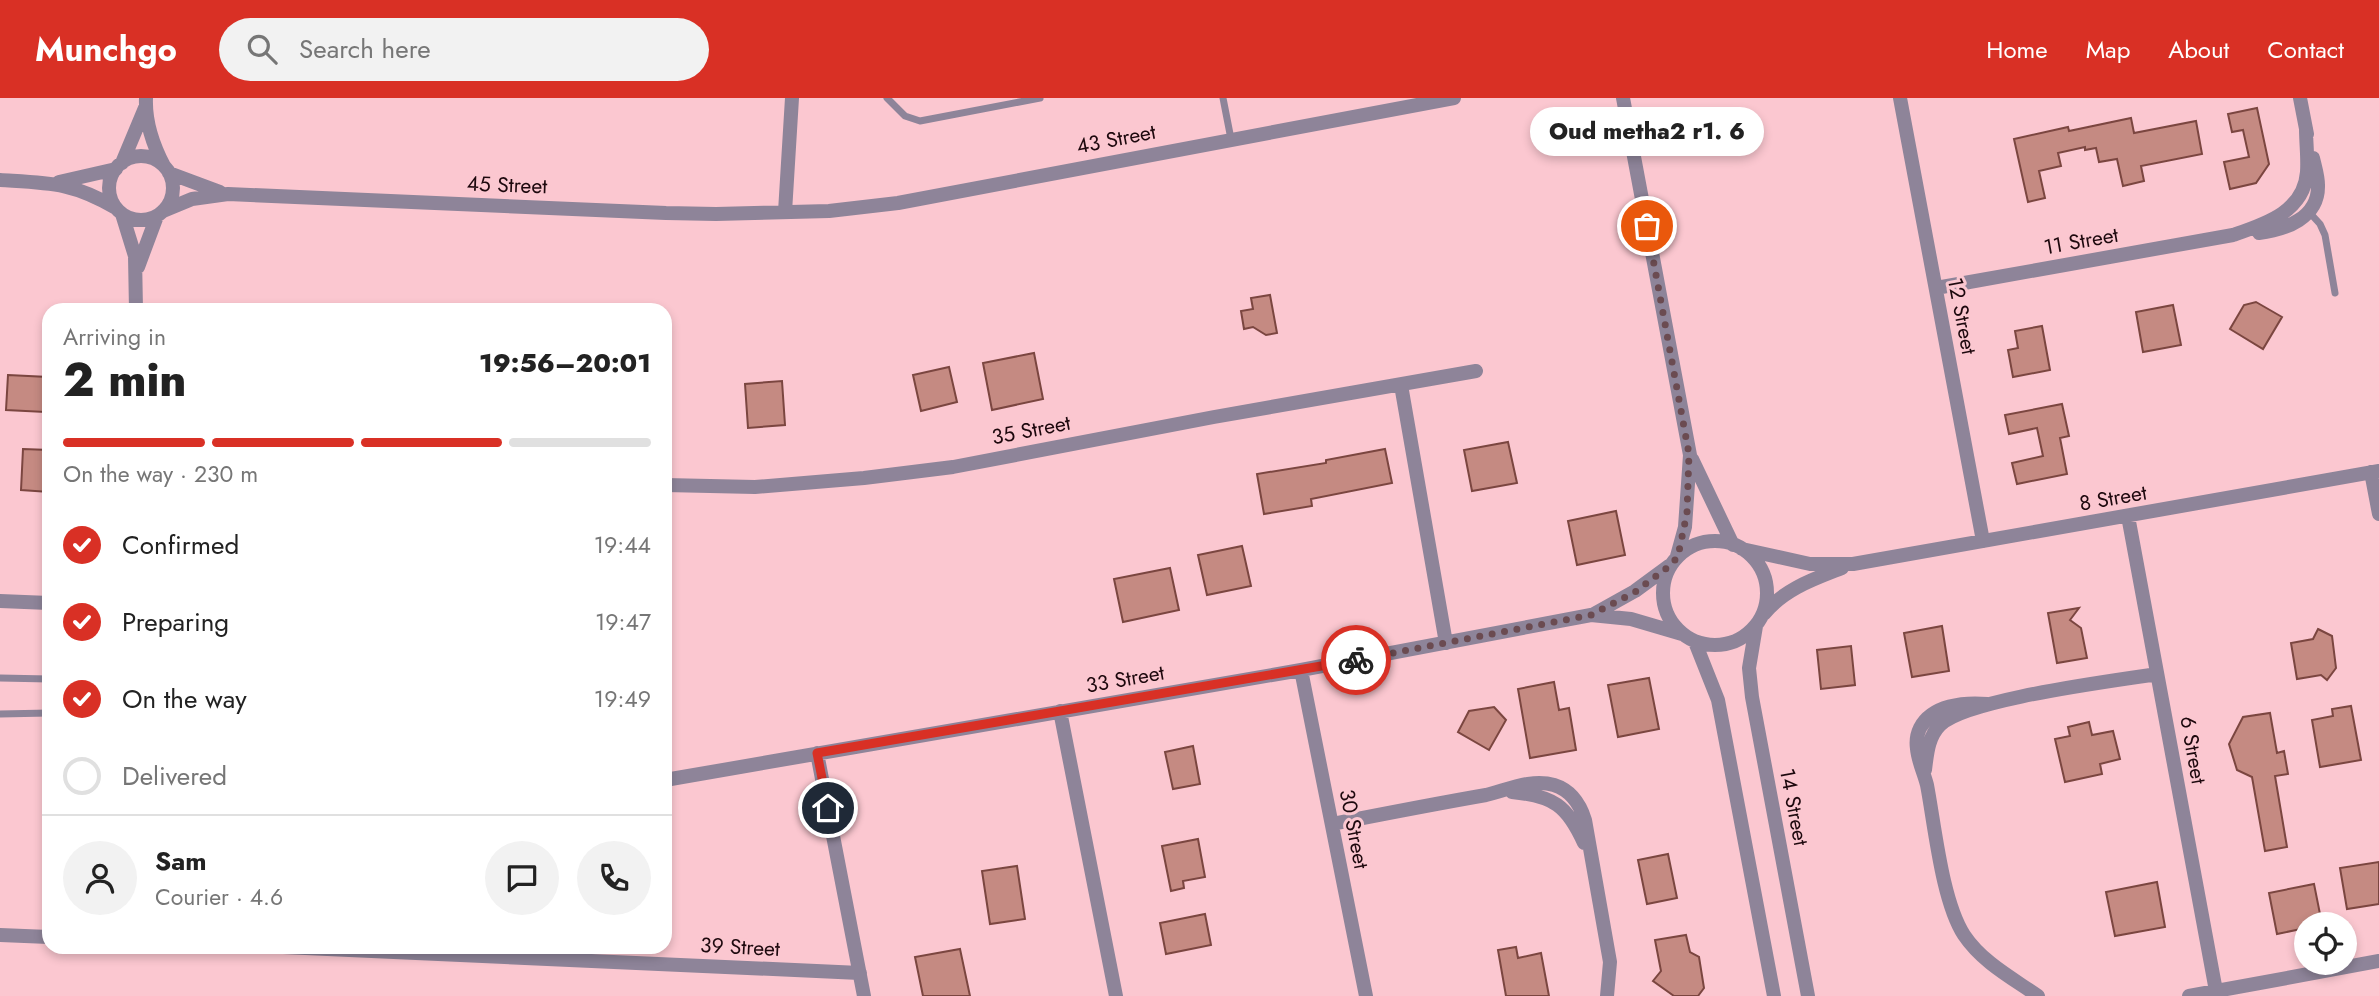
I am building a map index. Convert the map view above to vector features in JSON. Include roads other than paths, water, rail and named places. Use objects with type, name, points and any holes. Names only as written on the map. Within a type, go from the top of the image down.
[{"type":"street","points":[[785,212],[792,98]]},
{"type":"street","name":"43 Street","points":[[785,212],[829,211],[898,203],[1454,98]]},
{"type":"street","points":[[1623,98],[1689,454],[1686,517],[1675,560],[1665,578],[1663,601],[1671,622],[1682,634],[1695,642],[1708,645],[1734,642],[1746,635],[1758,622],[1766,604],[1764,580],[1754,559],[1738,547],[1719,541],[1704,542],[1690,547],[1675,560]]},
{"type":"street","name":"12 Street","points":[[1900,98],[1983,541]]},
{"type":"street","points":[[2233,234],[2286,228],[2309,212],[2315,201],[2318,183],[2300,98]]},
{"type":"street","points":[[135,303],[136,271],[131,240],[112,201],[110,184],[136,134],[146,102]]},
{"type":"street","points":[[136,271],[160,214],[169,205],[173,189],[152,136],[146,102]]},
{"type":"street","points":[[2233,234],[2277,219],[2296,201],[2307,173],[2306,128]]},
{"type":"street","points":[[55,183],[85,178],[139,156],[148,157],[166,169]]},
{"type":"street","name":"45 Street","points":[[166,169],[228,194]]},
{"type":"street","points":[[0,180],[55,183],[84,191],[128,218],[143,220],[160,214]]},
{"type":"street","name":"45 Street","points":[[160,214],[192,199],[228,194],[666,213],[785,212]]},
{"type":"street","name":"11 Street","points":[[1936,288],[2233,234]]},
{"type":"street","name":"35 Street","points":[[672,485],[755,487],[942,468],[1476,371]]},
{"type":"street","points":[[1401,385],[1447,643]]},
{"type":"street","points":[[1689,454],[1738,547]]},
{"type":"street","points":[[2375,472],[2379,514]]},
{"type":"street","name":"8 Street","points":[[1738,547],[1810,564],[1853,564],[2375,472]]},
{"type":"street","name":"6 Street","points":[[2128,516],[2216,991]]},
{"type":"street","name":"33 Street","points":[[672,779],[1301,670],[1591,615],[1635,592],[1675,560]]},
{"type":"street","name":"8 Street","points":[[1758,622],[1769,608],[1792,590],[1853,564]]},
{"type":"street","points":[[0,601],[42,603]]},
{"type":"street","name":"33 Street","points":[[1591,615],[1631,619],[1682,634]]},
{"type":"street","name":"14 Street","points":[[1758,622],[1749,668],[1752,697],[1808,996]]},
{"type":"street","points":[[1695,642],[1718,701],[1774,996]]},
{"type":"street","name":"30 Street","points":[[1301,670],[1366,996]]},
{"type":"street","points":[[2038,996],[1985,959],[1957,923],[1947,892],[1925,775],[1928,748],[1941,724],[1987,704],[2157,674]]},
{"type":"street","points":[[1060,711],[1116,996]]},
{"type":"street","points":[[817,753],[864,996]]},
{"type":"street","points":[[1332,824],[1498,792],[1513,792],[1552,800],[1566,810],[1591,860],[1610,962],[1607,996]]},
{"type":"street","points":[[0,935],[42,937]]},
{"type":"street","name":"39 Street","points":[[439,954],[860,973]]},
{"type":"street","points":[[2189,996],[2378,962]]},
{"type":"lane","points":[[887,98],[912,120],[929,120],[1040,98]]},
{"type":"lane","points":[[1223,98],[1231,139]]},
{"type":"lane","points":[[2309,212],[2320,224],[2325,235],[2335,293]]},
{"type":"lane","points":[[0,678],[42,679]]},
{"type":"lane","points":[[0,714],[42,713]]},
{"type":"place","name":"Oud metha2 r1. 6","points":[[1647,226]]}]
